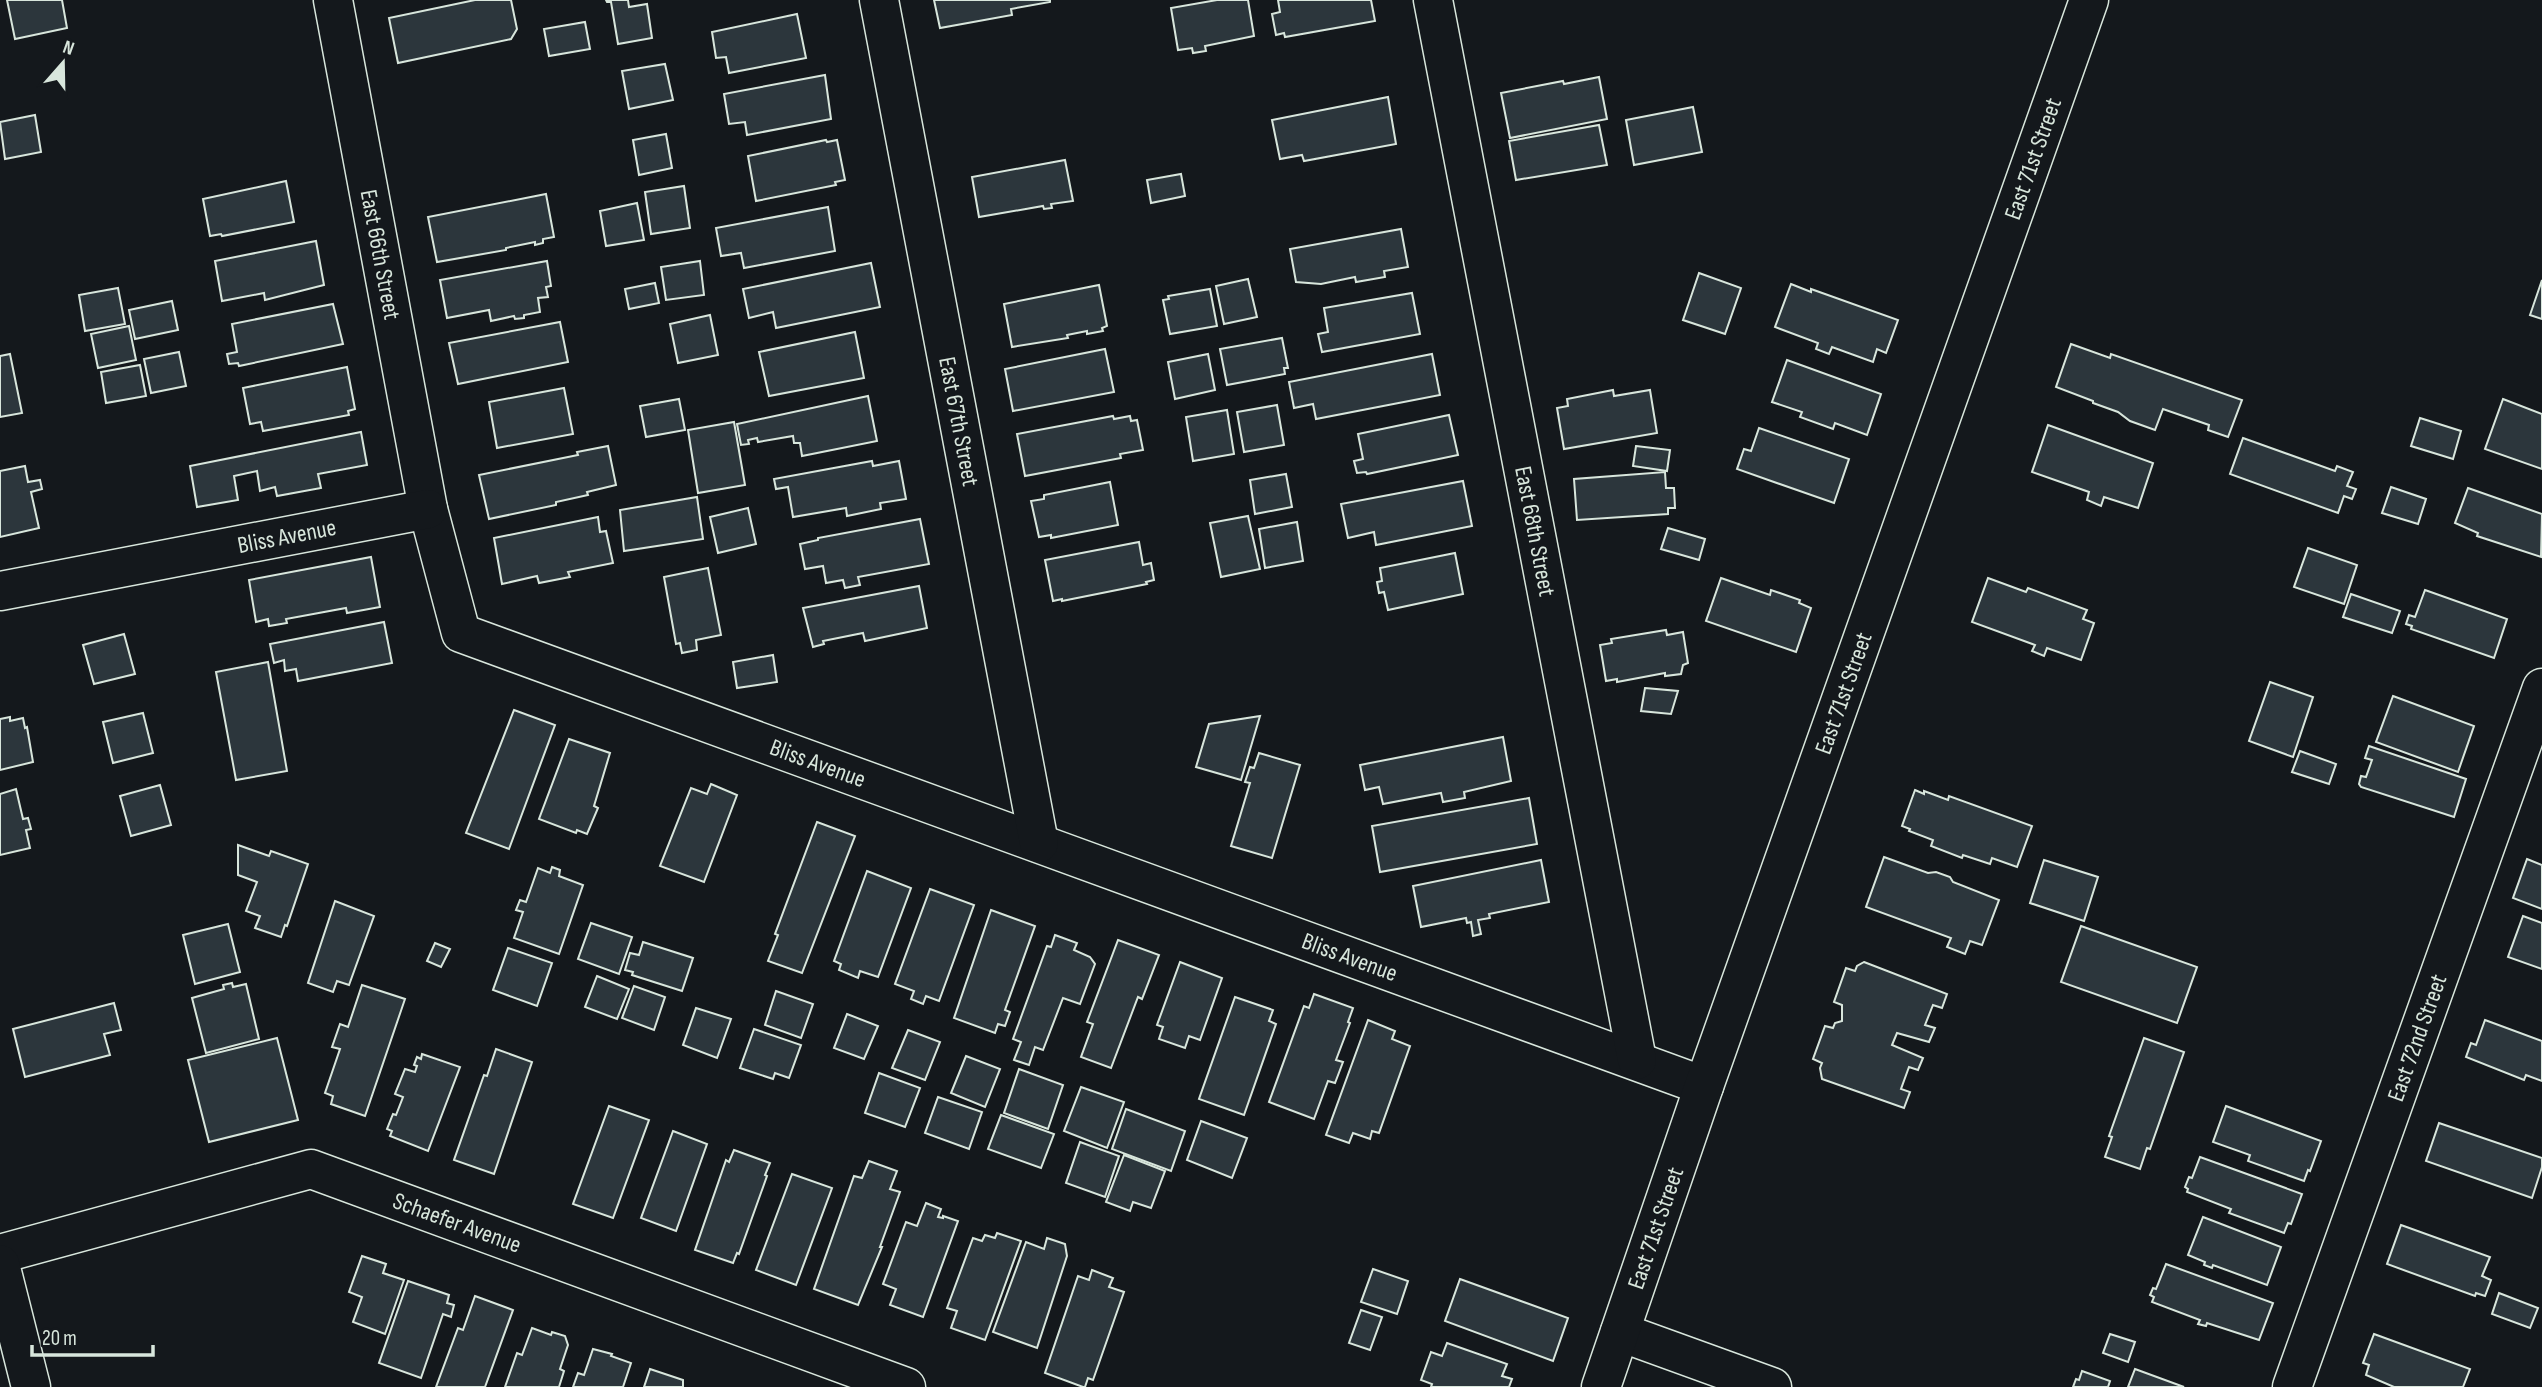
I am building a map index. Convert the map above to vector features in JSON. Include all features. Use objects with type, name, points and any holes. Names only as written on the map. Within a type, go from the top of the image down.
[{"type":"street","name":"East 66th Street","points":[[332,0],[428,509]]},
{"type":"street","name":"East 67th Street","points":[[879,0],[1039,843]]},
{"type":"street","name":"East 68th Street","points":[[1433,0],[1637,1060]]},
{"type":"street","name":"East 71st Street","points":[[1601,1387],[1704,1086],[2089,0]]},
{"type":"street","name":"Bliss Avenue","points":[[0,591],[428,509],[461,633],[1704,1086]]},
{"type":"street","name":"East 72nd Street","points":[[2292,1387],[2542,688]]},
{"type":"street","name":"Schaefer Avenue","points":[[0,1254],[311,1169],[906,1387]]},
{"type":"street","points":[[0,1264],[31,1387]]},
{"type":"street","points":[[1620,1332],[1772,1387]]},
{"type":"building","points":[[7,0],[62,0],[67,28],[15,39]]},
{"type":"building","points":[[475,0],[511,0],[517,29],[511,39],[398,63],[389,18]]},
{"type":"building","points":[[606,0],[628,0],[629,7],[647,4],[652,38],[618,44],[611,2]]},
{"type":"building","points":[[934,0],[1050,2],[1011,9],[1012,15],[940,28]]},
{"type":"building","points":[[1217,0],[1248,0],[1254,36],[1205,46],[1206,51],[1193,53],[1192,48],[1178,50],[1171,8]]},
{"type":"building","points":[[1278,0],[1371,0],[1375,21],[1285,37],[1284,33],[1276,35],[1272,14],[1280,12]]},
{"type":"building","points":[[797,14],[806,58],[729,73],[726,57],[716,58],[712,32]]},
{"type":"building","points":[[585,22],[590,49],[549,56],[544,29]]},
{"type":"building","points":[[665,64],[673,100],[629,109],[622,71]]},
{"type":"building","points":[[825,75],[831,119],[747,135],[745,122],[729,124],[724,94]]},
{"type":"building","points":[[1599,77],[1607,119],[1510,138],[1501,93]]},
{"type":"building","points":[[1388,97],[1396,144],[1304,161],[1302,155],[1280,159],[1272,120]]},
{"type":"building","points":[[1693,107],[1702,152],[1634,165],[1626,120]]},
{"type":"building","points":[[35,115],[41,152],[5,159],[0,122]]},
{"type":"building","points":[[1599,125],[1607,165],[1516,180],[1509,141]]},
{"type":"building","points":[[666,134],[672,168],[639,175],[633,140]]},
{"type":"building","points":[[837,140],[845,180],[835,182],[836,185],[756,201],[748,156]]},
{"type":"building","points":[[1065,160],[1073,201],[1051,204],[1052,208],[1044,209],[1043,206],[979,217],[972,177]]},
{"type":"building","points":[[1181,174],[1185,196],[1151,203],[1147,180]]},
{"type":"building","points":[[286,181],[294,222],[210,236],[203,199]]},
{"type":"building","points":[[684,186],[690,228],[651,234],[645,192]]},
{"type":"building","points":[[546,194],[554,237],[543,239],[543,243],[535,245],[535,242],[437,262],[428,217]]},
{"type":"building","points":[[637,203],[644,240],[606,246],[600,211]]},
{"type":"building","points":[[828,207],[835,251],[744,268],[741,253],[721,256],[716,228]]},
{"type":"building","points":[[1401,229],[1408,267],[1384,271],[1385,277],[1356,282],[1355,277],[1321,284],[1296,282],[1290,249]]},
{"type":"building","points":[[316,241],[324,285],[265,300],[264,293],[222,301],[215,261]]},
{"type":"building","points":[[547,261],[551,286],[546,287],[548,297],[538,298],[540,312],[524,315],[524,318],[515,319],[514,316],[491,321],[489,310],[447,318],[440,280]]},
{"type":"building","points":[[700,261],[704,295],[666,300],[661,267]]},
{"type":"building","points":[[871,263],[880,307],[776,328],[773,312],[749,318],[743,289]]},
{"type":"building","points":[[1699,273],[1741,288],[1725,334],[1683,320]]},
{"type":"building","points":[[1248,279],[1257,317],[1224,324],[1216,286]]},
{"type":"building","points":[[2542,280],[2542,319],[2530,315]]},
{"type":"building","points":[[655,283],[659,303],[629,309],[625,289]]},
{"type":"building","points":[[1791,284],[1898,320],[1886,353],[1877,349],[1873,362],[1832,347],[1829,354],[1816,349],[1818,343],[1775,327]]},
{"type":"building","points":[[1099,285],[1107,326],[1102,328],[1103,331],[1087,334],[1087,331],[1067,335],[1068,338],[1012,347],[1004,304]]},
{"type":"building","points":[[118,288],[125,324],[85,331],[79,295]]},
{"type":"building","points":[[1210,289],[1217,326],[1170,334],[1163,300],[1169,299],[1168,296]]},
{"type":"building","points":[[1412,293],[1420,334],[1322,352],[1318,334],[1328,332],[1324,308]]},
{"type":"building","points":[[172,301],[178,330],[135,339],[129,310]]},
{"type":"building","points":[[333,304],[343,344],[239,366],[238,363],[229,364],[227,354],[237,352],[232,324]]},
{"type":"building","points":[[710,315],[718,355],[678,363],[670,324]]},
{"type":"building","points":[[560,322],[568,362],[458,384],[449,343]]},
{"type":"building","points":[[129,326],[136,360],[98,368],[91,334]]},
{"type":"building","points":[[855,332],[864,378],[769,396],[759,352]]},
{"type":"building","points":[[1282,338],[1288,368],[1284,368],[1285,374],[1227,385],[1220,349]]},
{"type":"building","points":[[2071,344],[2110,358],[2111,354],[2242,400],[2228,437],[2208,430],[2209,425],[2163,409],[2155,430],[2056,387]]},
{"type":"building","points":[[1105,349],[1114,392],[1013,411],[1005,369]]},
{"type":"building","points":[[179,352],[186,386],[151,393],[144,359]]},
{"type":"building","points":[[10,354],[22,413],[0,417],[0,356]]},
{"type":"building","points":[[1208,354],[1215,390],[1175,399],[1168,362]]},
{"type":"building","points":[[1432,354],[1440,395],[1316,419],[1313,404],[1294,408],[1289,382]]},
{"type":"building","points":[[1787,360],[1881,394],[1867,435],[1835,423],[1833,429],[1800,417],[1802,412],[1772,402]]},
{"type":"building","points":[[140,365],[146,396],[106,403],[101,372]]},
{"type":"building","points":[[347,367],[355,409],[348,411],[349,415],[263,431],[261,422],[250,424],[243,388]]},
{"type":"building","points":[[564,388],[573,434],[497,448],[489,402]]},
{"type":"building","points":[[1613,390],[1614,396],[1650,390],[1657,433],[1564,449],[1557,408],[1568,406],[1567,399]]},
{"type":"building","points":[[868,396],[877,441],[802,456],[800,443],[794,443],[793,436],[758,442],[757,438],[748,440],[749,444],[741,445],[737,424]]},
{"type":"building","points":[[679,399],[685,430],[646,437],[640,406]]},
{"type":"building","points":[[2503,399],[2542,414],[2542,469],[2485,449]]},
{"type":"building","points":[[1277,405],[1284,445],[1244,452],[1237,412]]},
{"type":"building","points":[[1227,410],[1234,454],[1193,461],[1186,417]]},
{"type":"building","points":[[1449,415],[1458,455],[1367,474],[1357,473],[1354,461],[1363,459],[1358,434]]},
{"type":"building","points":[[1113,416],[1114,419],[1130,416],[1131,421],[1137,420],[1143,450],[1120,454],[1121,458],[1025,476],[1017,434]]},
{"type":"building","points":[[2420,418],[2461,431],[2453,459],[2411,446]]},
{"type":"building","points":[[734,422],[745,485],[698,493],[688,430]]},
{"type":"building","points":[[2048,425],[2153,463],[2138,508],[2104,497],[2101,506],[2087,500],[2089,492],[2032,472]]},
{"type":"building","points":[[1759,428],[1849,459],[1834,503],[1737,469],[1744,449],[1751,451]]},
{"type":"building","points":[[361,432],[367,465],[318,474],[321,488],[277,496],[275,487],[260,491],[257,471],[234,476],[238,500],[197,507],[190,466]]},
{"type":"building","points":[[2243,438],[2335,471],[2337,466],[2353,472],[2347,486],[2356,489],[2352,499],[2344,496],[2338,513],[2230,474]]},
{"type":"building","points":[[608,446],[616,485],[556,502],[556,505],[489,519],[479,475],[578,455],[577,452]]},
{"type":"building","points":[[1636,446],[1670,450],[1667,471],[1633,466]]},
{"type":"building","points":[[872,461],[873,466],[899,461],[906,499],[880,503],[881,509],[847,516],[846,508],[793,517],[788,487],[776,489],[774,479]]},
{"type":"building","points":[[25,466],[28,482],[40,480],[42,489],[31,492],[39,528],[0,537],[0,471]]},
{"type":"building","points":[[1665,472],[1666,488],[1674,488],[1675,508],[1668,508],[1668,514],[1577,520],[1574,479]]},
{"type":"building","points":[[1286,474],[1292,507],[1255,514],[1250,480]]},
{"type":"building","points":[[1463,481],[1472,526],[1376,545],[1374,532],[1348,538],[1341,504]]},
{"type":"building","points":[[1110,482],[1118,525],[1051,538],[1051,535],[1039,537],[1031,501],[1044,499],[1044,495]]},
{"type":"building","points":[[2391,487],[2426,499],[2418,524],[2382,513]]},
{"type":"building","points":[[2468,488],[2542,514],[2541,557],[2477,536],[2478,533],[2455,523]]},
{"type":"building","points":[[697,497],[703,539],[624,551],[620,510]]},
{"type":"building","points":[[748,508],[756,544],[718,553],[710,517]]},
{"type":"building","points":[[1248,516],[1260,569],[1221,577],[1210,523]]},
{"type":"building","points":[[598,517],[600,532],[606,531],[613,563],[568,572],[570,577],[539,583],[537,576],[502,584],[494,538]]},
{"type":"building","points":[[920,519],[929,564],[858,577],[860,585],[845,588],[843,580],[826,583],[823,566],[805,569],[800,544],[818,538]]},
{"type":"building","points":[[1297,522],[1303,561],[1265,568],[1259,529]]},
{"type":"building","points":[[1668,528],[1705,539],[1699,560],[1661,549]]},
{"type":"building","points":[[1139,542],[1143,565],[1151,563],[1154,580],[1146,582],[1147,584],[1053,601],[1045,560]]},
{"type":"building","points":[[2308,548],[2357,565],[2344,604],[2294,587]]},
{"type":"building","points":[[1455,553],[1463,594],[1388,610],[1384,592],[1379,593],[1377,582],[1382,581],[1380,568]]},
{"type":"building","points":[[371,557],[380,607],[347,613],[346,608],[286,619],[287,623],[269,626],[268,619],[256,622],[249,580]]},
{"type":"building","points":[[708,568],[721,635],[696,640],[697,650],[682,653],[680,643],[676,644],[664,577]]},
{"type":"building","points":[[1721,578],[1770,595],[1771,590],[1800,600],[1799,603],[1811,608],[1796,652],[1706,621]]},
{"type":"building","points":[[1988,578],[2026,592],[2028,588],[2087,610],[2083,619],[2094,623],[2081,660],[2047,648],[2044,656],[2032,651],[2035,645],[1972,622]]},
{"type":"building","points":[[919,586],[927,628],[865,641],[863,633],[823,641],[824,644],[813,647],[803,608]]},
{"type":"building","points":[[2425,590],[2507,619],[2494,658],[2411,629],[2412,626],[2406,624],[2409,615],[2415,617]]},
{"type":"building","points":[[2351,594],[2400,611],[2392,633],[2343,617]]},
{"type":"building","points":[[384,622],[392,663],[298,681],[296,669],[285,671],[284,660],[274,663],[270,644]]},
{"type":"building","points":[[1666,630],[1667,635],[1683,632],[1688,663],[1683,665],[1681,674],[1665,676],[1665,673],[1617,682],[1617,679],[1606,681],[1600,645],[1612,643],[1611,639]]},
{"type":"building","points":[[124,634],[135,674],[94,684],[83,645]]},
{"type":"building","points":[[773,655],[777,682],[737,688],[733,662]]},
{"type":"building","points":[[268,662],[287,771],[236,780],[216,672]]},
{"type":"building","points":[[2270,682],[2313,697],[2293,757],[2249,741]]},
{"type":"building","points":[[1645,688],[1678,691],[1671,714],[1641,711]]},
{"type":"building","points":[[2393,696],[2474,726],[2458,772],[2376,742]]},
{"type":"building","points":[[514,710],[555,725],[509,849],[466,833]]},
{"type":"building","points":[[143,713],[153,753],[113,763],[103,722]]},
{"type":"building","points":[[1260,716],[1241,780],[1196,767],[1209,724]]},
{"type":"building","points":[[10,717],[10,721],[23,718],[33,762],[0,770],[0,719]]},
{"type":"building","points":[[1503,737],[1511,781],[1464,792],[1465,798],[1443,802],[1441,793],[1383,804],[1379,787],[1365,790],[1360,765]]},
{"type":"building","points":[[569,739],[610,753],[594,806],[598,808],[587,834],[577,830],[576,833],[539,819]]},
{"type":"building","points":[[2369,746],[2466,779],[2454,817],[2361,787],[2361,776],[2366,777],[2372,760],[2365,758]]},
{"type":"building","points":[[2300,751],[2336,764],[2329,784],[2292,772]]},
{"type":"building","points":[[1259,753],[1300,765],[1272,858],[1231,846],[1250,783],[1245,782]]},
{"type":"building","points":[[711,784],[737,795],[704,882],[660,866],[691,788],[707,794]]},
{"type":"building","points":[[160,785],[171,825],[131,836],[120,796]]},
{"type":"building","points":[[16,789],[23,819],[28,818],[31,829],[26,830],[30,848],[0,855],[0,794]]},
{"type":"building","points":[[1915,790],[1948,800],[1949,796],[2032,826],[2017,867],[1992,858],[1990,864],[1963,855],[1962,858],[1931,846],[1933,840],[1902,826]]},
{"type":"building","points":[[1529,798],[1537,844],[1380,872],[1372,826]]},
{"type":"building","points":[[817,822],[855,836],[802,973],[768,961],[778,935],[775,934]]},
{"type":"building","points":[[238,845],[269,856],[271,851],[308,864],[281,937],[255,928],[260,916],[246,911],[257,882],[238,875]]},
{"type":"building","points":[[1884,857],[1928,873],[1936,872],[1950,877],[1953,882],[1999,900],[1982,945],[1970,941],[1965,954],[1947,947],[1951,938],[1866,907]]},
{"type":"building","points":[[2527,859],[2542,865],[2542,909],[2513,898]]},
{"type":"building","points":[[1541,860],[1549,902],[1489,914],[1490,918],[1478,920],[1481,934],[1473,936],[1471,922],[1467,923],[1466,918],[1421,927],[1413,886]]},
{"type":"building","points":[[2044,860],[2098,877],[2084,921],[2030,903]]},
{"type":"building","points":[[552,867],[560,870],[559,876],[583,885],[559,954],[514,938],[523,912],[516,910],[520,900],[526,902],[538,868],[550,873]]},
{"type":"building","points":[[867,871],[911,888],[878,977],[860,971],[858,978],[839,970],[841,964],[834,961]]},
{"type":"building","points":[[930,889],[974,905],[939,1001],[926,996],[923,1004],[911,999],[914,991],[895,984]]},
{"type":"building","points":[[335,901],[374,916],[349,985],[337,981],[333,992],[308,983]]},
{"type":"building","points":[[991,910],[1035,926],[1005,1010],[1010,1012],[1005,1026],[998,1024],[995,1033],[954,1018]]},
{"type":"building","points":[[2523,916],[2542,923],[2542,969],[2508,957]]},
{"type":"building","points":[[591,923],[632,937],[619,974],[578,959]]},
{"type":"building","points":[[228,924],[240,972],[195,984],[183,935]]},
{"type":"building","points":[[2081,926],[2197,967],[2177,1023],[2061,982]]},
{"type":"building","points":[[1055,935],[1077,943],[1074,950],[1090,957],[1095,964],[1080,1004],[1063,998],[1043,1050],[1035,1047],[1029,1065],[1014,1060],[1021,1042],[1013,1039],[1047,946],[1051,947]]},
{"type":"building","points":[[1118,940],[1159,955],[1142,999],[1138,997],[1111,1068],[1081,1057],[1093,1024],[1087,1022]]},
{"type":"building","points":[[643,942],[693,958],[682,991],[632,975],[633,972],[625,970],[630,953],[639,955]]},
{"type":"building","points":[[435,943],[450,949],[441,967],[427,961]]},
{"type":"building","points":[[508,948],[552,963],[537,1006],[493,990]]},
{"type":"building","points":[[1180,962],[1222,978],[1200,1040],[1189,1036],[1185,1048],[1159,1039],[1163,1027],[1157,1025]]},
{"type":"building","points":[[1864,962],[1947,994],[1942,1008],[1933,1005],[1925,1025],[1935,1028],[1929,1042],[1897,1033],[1892,1045],[1923,1058],[1918,1070],[1909,1067],[1901,1089],[1910,1092],[1904,1108],[1822,1079],[1822,1063],[1813,1059],[1825,1026],[1833,1028],[1835,1023],[1842,1021],[1842,1005],[1834,1002],[1846,968],[1855,971],[1857,966]]},
{"type":"building","points":[[597,976],[629,989],[617,1019],[585,1007]]},
{"type":"building","points":[[232,983],[233,987],[246,984],[259,1039],[206,1053],[192,998],[224,989],[223,985]]},
{"type":"building","points":[[362,985],[405,999],[365,1116],[331,1104],[333,1096],[325,1093],[340,1049],[332,1047],[340,1024],[348,1027]]},
{"type":"building","points":[[634,986],[665,997],[654,1030],[622,1018]]},
{"type":"building","points":[[776,991],[813,1004],[801,1038],[765,1025]]},
{"type":"building","points":[[1314,994],[1353,1008],[1336,1060],[1343,1062],[1335,1083],[1328,1081],[1314,1119],[1269,1102],[1304,1006],[1309,1008]]},
{"type":"building","points":[[1235,997],[1273,1010],[1269,1021],[1276,1024],[1244,1115],[1199,1099]]},
{"type":"building","points":[[114,1003],[121,1030],[104,1034],[110,1055],[25,1077],[13,1029]]},
{"type":"building","points":[[696,1008],[731,1019],[717,1058],[683,1045]]},
{"type":"building","points":[[847,1014],[878,1026],[864,1059],[834,1048]]},
{"type":"building","points":[[1368,1020],[1395,1031],[1392,1039],[1410,1046],[1379,1133],[1372,1131],[1370,1139],[1353,1133],[1349,1143],[1326,1135]]},
{"type":"building","points":[[2485,1020],[2542,1041],[2542,1081],[2526,1075],[2524,1080],[2466,1057],[2471,1043],[2476,1045]]},
{"type":"building","points":[[754,1029],[801,1045],[789,1078],[775,1073],[773,1079],[740,1068]]},
{"type":"building","points":[[908,1030],[940,1042],[925,1080],[892,1068]]},
{"type":"building","points":[[277,1038],[298,1120],[209,1142],[188,1060]]},
{"type":"building","points":[[2144,1038],[2184,1052],[2150,1149],[2147,1148],[2140,1169],[2105,1157],[2112,1137],[2109,1136]]},
{"type":"building","points":[[496,1049],[532,1062],[494,1174],[454,1160]]},
{"type":"building","points":[[422,1054],[460,1067],[428,1151],[390,1136],[392,1131],[387,1129],[403,1097],[395,1094],[405,1069],[415,1072],[417,1057],[421,1059]]},
{"type":"building","points":[[966,1056],[1000,1069],[985,1107],[951,1093]]},
{"type":"building","points":[[1019,1069],[1063,1085],[1048,1129],[1004,1113]]},
{"type":"building","points":[[879,1073],[920,1088],[905,1127],[865,1113]]},
{"type":"building","points":[[1081,1087],[1124,1102],[1107,1148],[1064,1131]]},
{"type":"building","points":[[938,1097],[982,1112],[969,1149],[925,1133]]},
{"type":"building","points":[[609,1106],[649,1120],[613,1218],[573,1204]]},
{"type":"building","points":[[2226,1106],[2321,1141],[2304,1181],[2248,1161],[2250,1155],[2213,1142]]},
{"type":"building","points":[[1126,1109],[1185,1131],[1171,1171],[1112,1149]]},
{"type":"building","points":[[1001,1115],[1054,1134],[1041,1168],[988,1149]]},
{"type":"building","points":[[1201,1121],[1247,1138],[1232,1178],[1187,1160]]},
{"type":"building","points":[[2439,1123],[2542,1158],[2542,1167],[2532,1198],[2426,1161]]},
{"type":"building","points":[[673,1131],[707,1144],[676,1231],[641,1218]]},
{"type":"building","points":[[1080,1142],[1119,1156],[1105,1197],[1066,1183]]},
{"type":"building","points":[[734,1150],[770,1163],[739,1254],[737,1253],[733,1263],[695,1250],[726,1160],[729,1162]]},
{"type":"building","points":[[1124,1155],[1165,1171],[1151,1208],[1133,1202],[1130,1211],[1106,1202]]},
{"type":"building","points":[[2200,1157],[2302,1194],[2291,1224],[2288,1223],[2284,1233],[2229,1213],[2231,1209],[2187,1192],[2185,1187],[2189,1177],[2192,1178]]},
{"type":"building","points":[[869,1161],[897,1171],[890,1189],[900,1192],[882,1247],[858,1305],[814,1289],[854,1176],[862,1178]]},
{"type":"building","points":[[792,1174],[832,1188],[796,1285],[756,1270]]},
{"type":"building","points":[[926,1203],[941,1209],[938,1217],[958,1221],[923,1317],[890,1305],[896,1289],[883,1284],[906,1222],[917,1226]]},
{"type":"building","points":[[2203,1217],[2281,1247],[2267,1285],[2213,1265],[2212,1268],[2204,1265],[2205,1262],[2188,1255]]},
{"type":"building","points":[[2401,1225],[2490,1257],[2482,1276],[2491,1280],[2485,1296],[2476,1293],[2475,1296],[2387,1264]]},
{"type":"building","points":[[997,1233],[1021,1241],[985,1340],[951,1328],[957,1311],[947,1308],[973,1238],[982,1241],[985,1235],[995,1238]]},
{"type":"building","points":[[1047,1238],[1065,1244],[1067,1256],[1037,1348],[993,1332],[1026,1242],[1044,1249]]},
{"type":"building","points":[[362,1256],[386,1264],[383,1273],[404,1280],[385,1334],[353,1322],[362,1297],[349,1292]]},
{"type":"building","points":[[2166,1264],[2273,1303],[2259,1340],[2207,1323],[2206,1326],[2198,1324],[2200,1320],[2152,1302],[2154,1297],[2150,1295],[2153,1288],[2156,1289]]},
{"type":"building","points":[[1373,1269],[1408,1281],[1397,1314],[1361,1302]]},
{"type":"building","points":[[1092,1270],[1113,1278],[1109,1287],[1124,1292],[1093,1380],[1088,1378],[1083,1387],[1045,1373],[1078,1276],[1089,1280]]},
{"type":"building","points":[[1460,1279],[1568,1318],[1553,1361],[1445,1321]]},
{"type":"building","points":[[408,1281],[449,1295],[447,1303],[454,1305],[451,1317],[443,1314],[421,1378],[379,1363]]},
{"type":"building","points":[[2499,1293],[2538,1308],[2530,1328],[2492,1314]]},
{"type":"building","points":[[475,1296],[513,1310],[485,1387],[436,1387],[458,1328],[463,1330]]},
{"type":"building","points":[[1361,1310],[1382,1317],[1370,1350],[1349,1343]]},
{"type":"building","points":[[532,1328],[551,1335],[552,1332],[565,1336],[568,1345],[560,1369],[564,1371],[559,1387],[505,1387],[517,1353],[522,1355]]},
{"type":"building","points":[[2110,1334],[2135,1342],[2128,1362],[2103,1353]]},
{"type":"building","points":[[2374,1334],[2470,1369],[2463,1387],[2394,1387],[2366,1375],[2369,1365],[2363,1363]]},
{"type":"building","points":[[1447,1343],[1507,1364],[1502,1376],[1512,1379],[1509,1387],[1431,1387],[1432,1384],[1421,1380],[1431,1352],[1442,1356]]},
{"type":"building","points":[[593,1349],[631,1363],[623,1387],[573,1387],[578,1373],[584,1375]]},
{"type":"building","points":[[650,1369],[683,1380],[683,1387],[644,1387]]},
{"type":"building","points":[[2135,1369],[2184,1387],[2128,1387]]},
{"type":"building","points":[[2082,1371],[2110,1381],[2108,1387],[2073,1387]]}]
